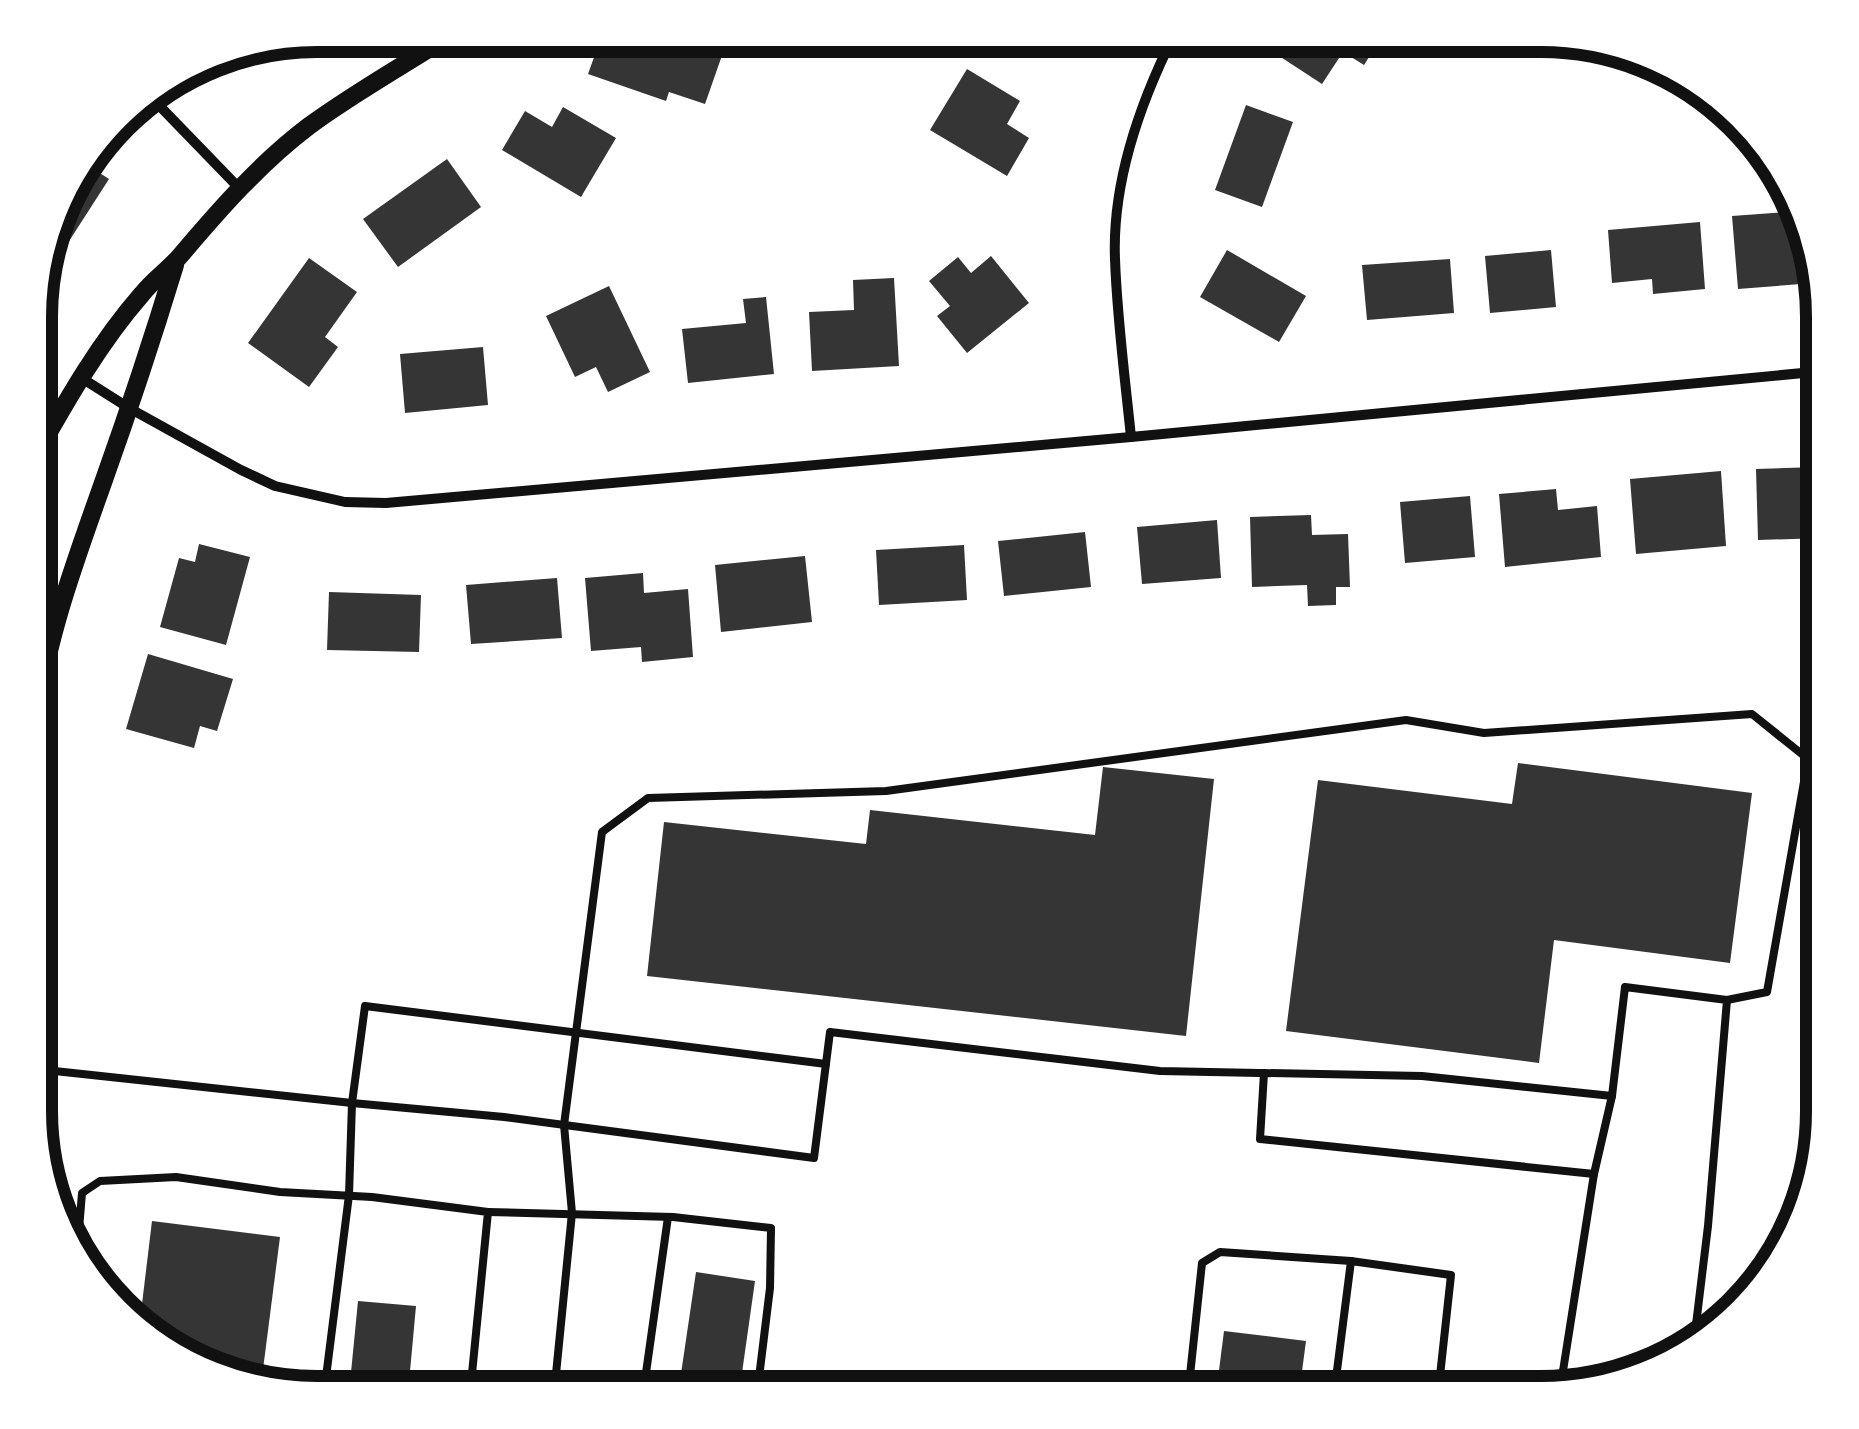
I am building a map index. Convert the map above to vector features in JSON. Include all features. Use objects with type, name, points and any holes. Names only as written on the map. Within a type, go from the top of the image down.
[{"type":"street","points":[[52,426],[80,377],[143,292],[240,189],[310,126],[424,52]]},
{"type":"street","points":[[1131,436],[1114,258],[1116,224],[1122,183],[1141,112],[1165,53]]},
{"type":"street","points":[[159,105],[240,189]]},
{"type":"street","points":[[52,624],[129,408],[176,260]]},
{"type":"street","points":[[80,377],[129,408],[275,486],[346,502],[386,502],[1807,373]]},
{"type":"lane","points":[[556,1376],[572,1213],[564,1125],[602,832],[648,798],[886,790],[1406,720],[1484,732],[1752,714],[1806,759]]},
{"type":"lane","points":[[1562,1375],[1594,1174],[1612,1096],[1625,986],[1727,1000],[1768,992],[1806,769]]},
{"type":"lane","points":[[1696,1326],[1727,1000]]},
{"type":"lane","points":[[326,1376],[349,1195],[352,1104],[365,1006],[826,1064]]},
{"type":"lane","points":[[53,1071],[564,1125],[814,1158],[830,1032],[1160,1071],[1422,1076],[1612,1096]]},
{"type":"lane","points":[[1264,1073],[1260,1139],[1594,1174]]},
{"type":"lane","points":[[79,1227],[82,1193],[100,1181],[176,1177],[280,1192],[349,1195],[488,1212],[668,1217],[771,1228],[770,1288],[760,1376]]},
{"type":"lane","points":[[472,1376],[488,1212]]},
{"type":"lane","points":[[646,1376],[668,1217]]},
{"type":"lane","points":[[1190,1376],[1202,1263],[1220,1252],[1451,1274],[1440,1376]]},
{"type":"lane","points":[[1336,1376],[1351,1262]]},
{"type":"building","points":[[596,52],[723,52],[705,104],[669,92],[666,101],[588,74]]},
{"type":"building","points":[[1274,53],[1342,53],[1322,84]]},
{"type":"building","points":[[1344,53],[1372,53],[1364,65]]},
{"type":"building","points":[[967,69],[1020,101],[1007,124],[1029,138],[1007,176],[930,130]]},
{"type":"building","points":[[1246,105],[1293,122],[1262,207],[1215,190]]},
{"type":"building","points":[[563,107],[616,138],[581,197],[502,150],[525,111],[552,127]]},
{"type":"building","points":[[447,159],[481,207],[398,267],[363,219]]},
{"type":"building","points":[[97,171],[109,179],[64,249],[73,216]]},
{"type":"building","points":[[1784,212],[1799,259],[1801,284],[1738,289],[1732,216]]},
{"type":"building","points":[[1700,222],[1705,289],[1653,294],[1652,279],[1612,283],[1608,230]]},
{"type":"building","points":[[1227,250],[1306,296],[1279,342],[1200,297]]},
{"type":"building","points":[[1551,250],[1556,307],[1490,313],[1485,256]]},
{"type":"building","points":[[991,256],[1029,303],[967,353],[937,316],[950,306],[929,281],[958,257],[971,273]]},
{"type":"building","points":[[309,258],[357,292],[325,337],[338,347],[309,387],[248,343]]},
{"type":"building","points":[[1450,259],[1454,313],[1367,320],[1362,265]]},
{"type":"building","points":[[894,278],[899,366],[812,371],[809,312],[854,310],[853,280]]},
{"type":"building","points":[[609,286],[650,372],[608,392],[596,367],[575,377],[546,316]]},
{"type":"building","points":[[766,297],[774,374],[688,383],[682,329],[746,323],[743,299]]},
{"type":"building","points":[[483,347],[488,405],[405,413],[400,354]]},
{"type":"building","points":[[1807,467],[1807,539],[1758,540],[1756,469]]},
{"type":"building","points":[[1721,471],[1726,546],[1636,554],[1630,479]]},
{"type":"building","points":[[1556,489],[1558,510],[1597,506],[1601,557],[1505,567],[1499,494]]},
{"type":"building","points":[[1470,496],[1475,557],[1405,563],[1400,502]]},
{"type":"building","points":[[1311,515],[1312,535],[1348,534],[1350,587],[1336,587],[1336,605],[1308,606],[1307,585],[1252,587],[1250,517]]},
{"type":"building","points":[[1217,520],[1221,578],[1142,584],[1137,527]]},
{"type":"building","points":[[1085,532],[1091,587],[1004,596],[998,541]]},
{"type":"building","points":[[199,544],[250,557],[226,645],[160,627],[179,558],[195,562]]},
{"type":"building","points":[[964,545],[967,600],[879,605],[876,550]]},
{"type":"building","points":[[805,556],[812,622],[721,632],[715,565]]},
{"type":"building","points":[[643,573],[644,593],[688,589],[693,657],[642,662],[641,647],[591,651],[585,578]]},
{"type":"building","points":[[557,578],[562,638],[471,644],[466,585]]},
{"type":"building","points":[[329,592],[421,595],[419,652],[327,650]]},
{"type":"building","points":[[148,654],[233,679],[217,731],[200,726],[194,748],[126,729]]},
{"type":"building","points":[[1518,763],[1752,793],[1730,963],[1554,940],[1539,1063],[1286,1031],[1318,780],[1512,804]]},
{"type":"building","points":[[1103,767],[1214,779],[1186,1036],[647,976],[664,822],[866,844],[870,810],[1095,835]]},
{"type":"building","points":[[152,1221],[280,1237],[263,1370],[200,1349],[141,1309]]},
{"type":"building","points":[[696,1272],[755,1281],[742,1376],[681,1376]]},
{"type":"building","points":[[358,1301],[416,1306],[410,1376],[351,1376]]},
{"type":"building","points":[[1224,1331],[1306,1341],[1301,1376],[1218,1376]]}]
